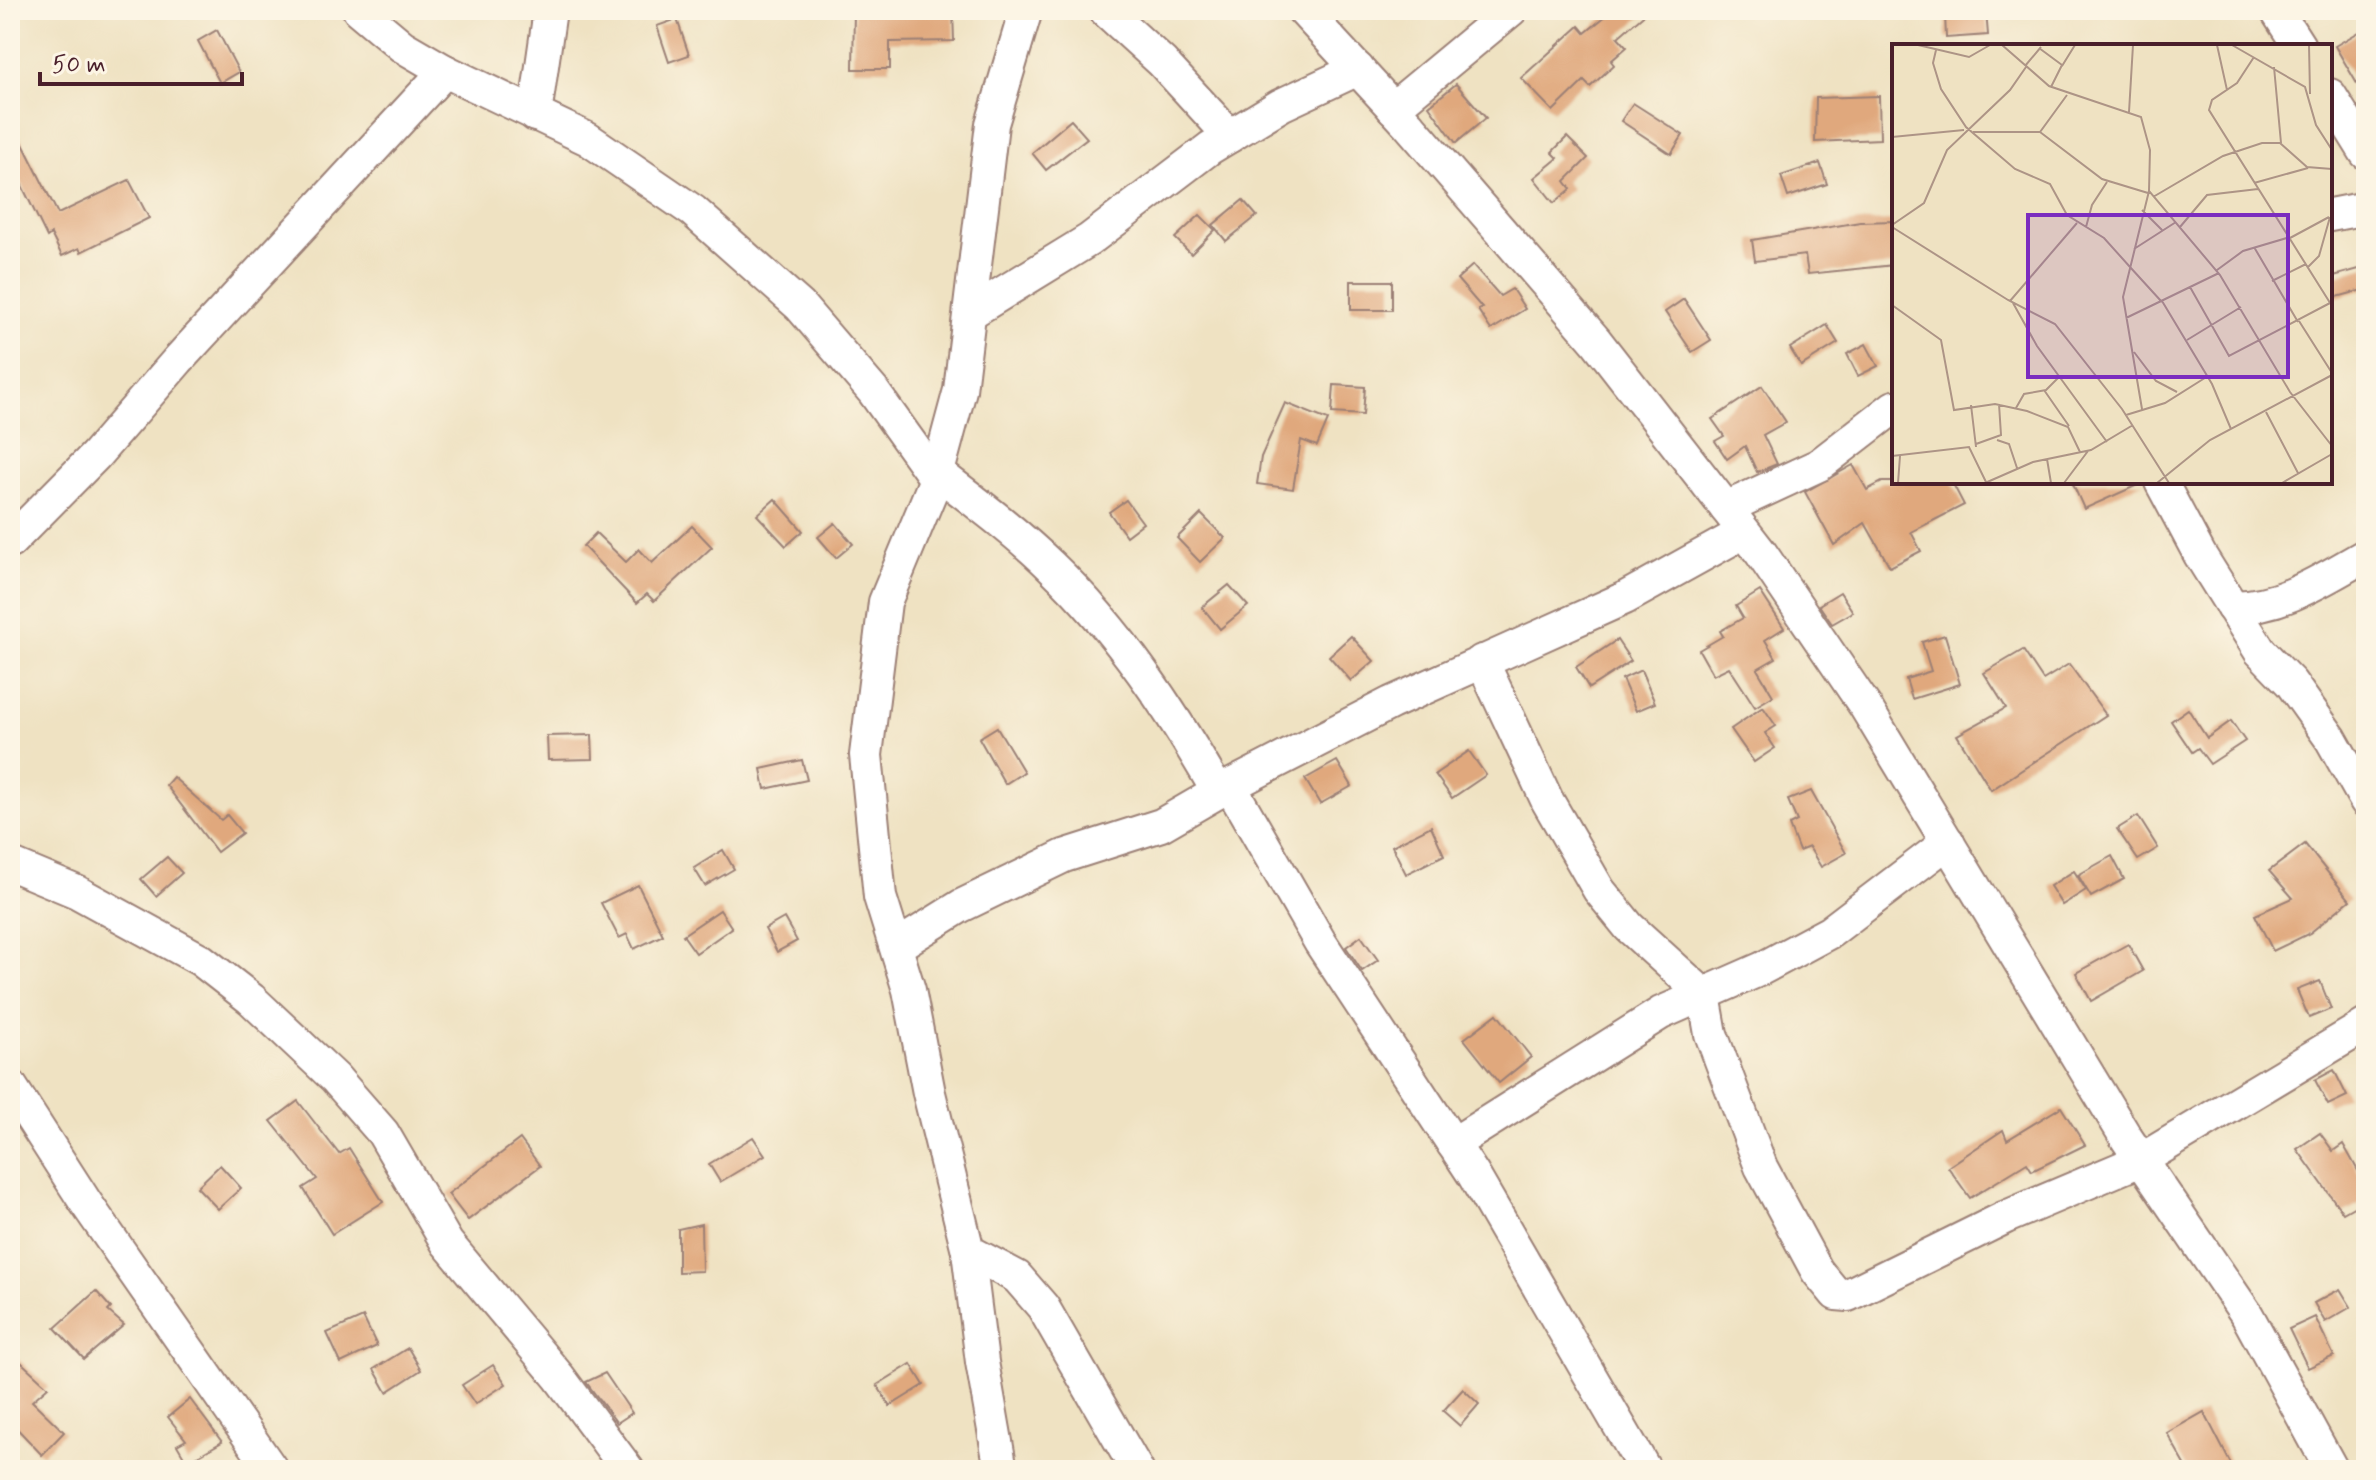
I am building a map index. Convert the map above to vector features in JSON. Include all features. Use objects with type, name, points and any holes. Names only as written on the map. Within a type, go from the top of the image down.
[{"type":"street","points":[[359,10],[402,46],[445,71],[588,139],[693,211],[800,306],[873,391],[937,476],[1053,568],[1117,641],[1176,717],[1224,789],[1453,1144],[1645,1470]]},
{"type":"street","points":[[535,115],[550,10]]},
{"type":"street","points":[[1001,1470],[982,1362],[968,1251],[929,1093],[920,1035],[897,946],[880,897],[866,755],[871,691],[885,602],[937,476],[960,390],[992,124],[1026,10]]},
{"type":"street","points":[[1105,10],[1162,62],[1230,136]]},
{"type":"street","points":[[1303,10],[1393,108],[1596,341],[1735,520],[1865,706],[2141,1160],[2247,1315],[2332,1470]]},
{"type":"street","points":[[1393,108],[1511,10]]},
{"type":"street","points":[[2276,10],[2298,44]]},
{"type":"street","points":[[970,313],[1089,240],[1230,136],[1281,105],[1358,69]]},
{"type":"street","points":[[10,542],[95,456],[178,360],[445,71]]},
{"type":"street","points":[[2332,98],[2366,153]]},
{"type":"street","points":[[2332,215],[2366,208]]},
{"type":"street","points":[[897,946],[961,906],[1009,882],[1064,856],[1161,825],[1224,789],[1482,661],[1625,598],[1819,465],[1892,409]]},
{"type":"street","points":[[2162,484],[2260,651],[2291,683],[2331,739],[2366,801]]},
{"type":"street","points":[[2232,607],[2259,607],[2285,598],[2366,555]]},
{"type":"street","points":[[1482,661],[1547,800],[1599,890],[1629,927],[1704,995],[1716,1048],[1761,1167],[1817,1271],[1836,1294],[1848,1295],[2006,1217],[2141,1160],[2366,1025]]},
{"type":"street","points":[[1453,1144],[1661,1013],[1830,932],[1948,842]]},
{"type":"street","points":[[10,864],[77,892],[201,960],[251,999],[335,1078],[383,1133],[447,1243],[559,1377],[628,1470]]},
{"type":"street","points":[[10,1085],[86,1203],[272,1470]]},
{"type":"street","points":[[968,1251],[992,1260],[1017,1277],[1043,1307],[1137,1470]]},
{"type":"building","points":[[953,10],[954,41],[890,42],[890,69],[853,69],[854,11]]},
{"type":"building","points":[[1613,10],[1649,10],[1618,37],[1627,47],[1611,61],[1614,65],[1590,87],[1584,81],[1553,111],[1521,78],[1579,26],[1585,33]]},
{"type":"building","points":[[1986,11],[1988,35],[1946,38],[1945,14]]},
{"type":"building","points":[[677,19],[689,55],[669,62],[657,26]]},
{"type":"building","points":[[2366,28],[2366,99],[2335,46]]},
{"type":"building","points":[[217,30],[239,72],[220,83],[198,41]]},
{"type":"building","points":[[1456,84],[1486,118],[1456,143],[1429,106]]},
{"type":"building","points":[[1879,96],[1880,139],[1815,142],[1816,98]]},
{"type":"building","points":[[1633,103],[1683,135],[1671,154],[1621,121]]},
{"type":"building","points":[[1071,120],[1087,138],[1046,170],[1032,153]]},
{"type":"building","points":[[1567,137],[1588,158],[1565,181],[1571,189],[1554,203],[1534,178],[1558,158],[1552,152]]},
{"type":"building","points":[[20,138],[58,214],[129,180],[149,218],[81,252],[79,248],[62,256],[51,234],[47,237],[10,161],[10,143]]},
{"type":"building","points":[[1820,163],[1827,184],[1788,197],[1781,176]]},
{"type":"building","points":[[1243,200],[1257,216],[1226,241],[1213,225]]},
{"type":"building","points":[[1200,215],[1215,230],[1191,254],[1175,238]]},
{"type":"building","points":[[1892,221],[1892,265],[1808,274],[1805,255],[1755,261],[1752,240],[1860,222]]},
{"type":"building","points":[[1473,265],[1500,296],[1512,289],[1525,309],[1491,330],[1478,310],[1482,308],[1457,279]]},
{"type":"building","points":[[2366,267],[2366,289],[2332,298],[2332,276]]},
{"type":"building","points":[[1351,281],[1392,281],[1392,310],[1351,310]]},
{"type":"building","points":[[1684,299],[1711,340],[1692,352],[1665,312]]},
{"type":"building","points":[[1827,325],[1838,343],[1801,366],[1790,348]]},
{"type":"building","points":[[1866,344],[1878,366],[1858,376],[1847,354]]},
{"type":"building","points":[[1334,385],[1365,387],[1363,415],[1332,413]]},
{"type":"building","points":[[1762,386],[1786,422],[1763,435],[1777,464],[1757,472],[1745,446],[1727,459],[1715,441],[1724,436],[1712,419]]},
{"type":"building","points":[[1285,403],[1328,420],[1317,446],[1301,440],[1293,489],[1257,484],[1261,457]]},
{"type":"building","points":[[1853,465],[1867,490],[1882,482],[1953,484],[1964,505],[1911,532],[1921,551],[1890,567],[1865,523],[1834,545],[1805,492]]},
{"type":"building","points":[[2073,484],[2140,484],[2084,509]]},
{"type":"building","points":[[775,499],[803,531],[786,546],[757,515]]},
{"type":"building","points":[[1126,500],[1143,523],[1126,536],[1109,512]]},
{"type":"building","points":[[1201,514],[1225,538],[1200,562],[1177,538]]},
{"type":"building","points":[[835,523],[853,544],[836,558],[818,537]]},
{"type":"building","points":[[692,526],[712,547],[654,601],[647,594],[637,603],[583,546],[596,533],[626,562],[639,549],[652,563]]},
{"type":"building","points":[[1229,585],[1248,606],[1220,629],[1202,607]]},
{"type":"building","points":[[1760,591],[1784,628],[1765,640],[1776,658],[1757,669],[1773,696],[1755,707],[1729,667],[1713,675],[1699,650],[1723,636],[1720,631],[1743,618],[1736,606]]},
{"type":"building","points":[[1840,592],[1853,612],[1832,624],[1819,605]]},
{"type":"building","points":[[1945,635],[1960,684],[1912,699],[1906,679],[1931,671],[1922,642]]},
{"type":"building","points":[[1351,636],[1374,661],[1351,681],[1329,656]]},
{"type":"building","points":[[1617,640],[1631,661],[1589,688],[1576,667]]},
{"type":"building","points":[[2023,650],[2043,680],[2069,664],[2106,715],[1991,790],[1957,735],[2006,708],[1984,673]]},
{"type":"building","points":[[1641,670],[1655,703],[1636,711],[1622,679]]},
{"type":"building","points":[[1763,707],[1776,726],[1765,733],[1775,748],[1754,762],[1731,729]]},
{"type":"building","points":[[2188,709],[2207,738],[2231,721],[2245,741],[2210,764],[2198,748],[2192,752],[2171,721]]},
{"type":"building","points":[[997,727],[1024,772],[1005,784],[979,738]]},
{"type":"building","points":[[592,735],[593,759],[548,760],[547,736]]},
{"type":"building","points":[[1469,751],[1486,775],[1452,798],[1435,774]]},
{"type":"building","points":[[802,760],[807,780],[765,789],[761,769]]},
{"type":"building","points":[[1337,761],[1352,786],[1320,804],[1305,779]]},
{"type":"building","points":[[173,777],[221,820],[227,815],[242,833],[217,852],[166,785]]},
{"type":"building","points":[[1811,791],[1846,853],[1821,867],[1809,847],[1799,851],[1789,825],[1797,821],[1788,800]]},
{"type":"building","points":[[2138,816],[2158,848],[2138,860],[2117,829]]},
{"type":"building","points":[[1431,826],[1444,855],[1406,874],[1392,846]]},
{"type":"building","points":[[2305,844],[2350,900],[2310,933],[2273,951],[2255,915],[2293,898],[2269,871]]},
{"type":"building","points":[[723,850],[734,869],[705,886],[694,868]]},
{"type":"building","points":[[2112,856],[2124,879],[2091,897],[2078,875]]},
{"type":"building","points":[[167,857],[182,873],[156,896],[141,879]]},
{"type":"building","points":[[2074,871],[2086,890],[2062,905],[2050,886]]},
{"type":"building","points":[[638,885],[663,935],[634,949],[627,934],[619,938],[601,903]]},
{"type":"building","points":[[720,910],[732,928],[696,953],[683,935]]},
{"type":"building","points":[[784,918],[797,941],[777,952],[765,929]]},
{"type":"building","points":[[1361,936],[1378,960],[1362,971],[1346,947]]},
{"type":"building","points":[[2128,944],[2143,971],[2091,1001],[2076,973]]},
{"type":"building","points":[[2320,981],[2331,1009],[2309,1018],[2297,990]]},
{"type":"building","points":[[1497,1014],[1531,1057],[1499,1083],[1464,1039]]},
{"type":"building","points":[[2334,1070],[2347,1096],[2328,1105],[2315,1080]]},
{"type":"building","points":[[298,1101],[339,1154],[349,1148],[383,1202],[332,1234],[303,1188],[317,1179],[271,1121]]},
{"type":"building","points":[[2061,1107],[2085,1145],[2032,1171],[2027,1163],[1970,1198],[1948,1167],[2003,1130],[2007,1140]]},
{"type":"building","points":[[2320,1133],[2333,1151],[2343,1144],[2366,1185],[2366,1200],[2343,1213],[2297,1149]]},
{"type":"building","points":[[753,1137],[765,1155],[720,1182],[709,1164]]},
{"type":"building","points":[[520,1139],[540,1166],[468,1220],[448,1194]]},
{"type":"building","points":[[220,1165],[241,1188],[218,1209],[197,1187]]},
{"type":"building","points":[[701,1224],[702,1271],[678,1272],[678,1229]]},
{"type":"building","points":[[2340,1289],[2351,1307],[2325,1322],[2314,1303]]},
{"type":"building","points":[[96,1291],[111,1308],[108,1311],[124,1325],[84,1359],[55,1328]]},
{"type":"building","points":[[363,1317],[377,1346],[341,1363],[327,1333]]},
{"type":"building","points":[[2315,1317],[2334,1356],[2308,1368],[2289,1329]]},
{"type":"building","points":[[408,1348],[421,1370],[387,1392],[374,1369]]},
{"type":"building","points":[[10,1352],[48,1387],[32,1401],[64,1432],[42,1455],[10,1421]]},
{"type":"building","points":[[911,1364],[924,1385],[890,1406],[877,1385]]},
{"type":"building","points":[[493,1365],[506,1384],[475,1404],[462,1385]]},
{"type":"building","points":[[605,1373],[632,1413],[617,1423],[586,1382]]},
{"type":"building","points":[[1463,1389],[1479,1404],[1460,1426],[1443,1411]]},
{"type":"building","points":[[190,1399],[222,1442],[187,1462],[177,1445],[186,1440],[168,1417]]},
{"type":"building","points":[[2204,1412],[2234,1470],[2188,1470],[2167,1433]]}]
